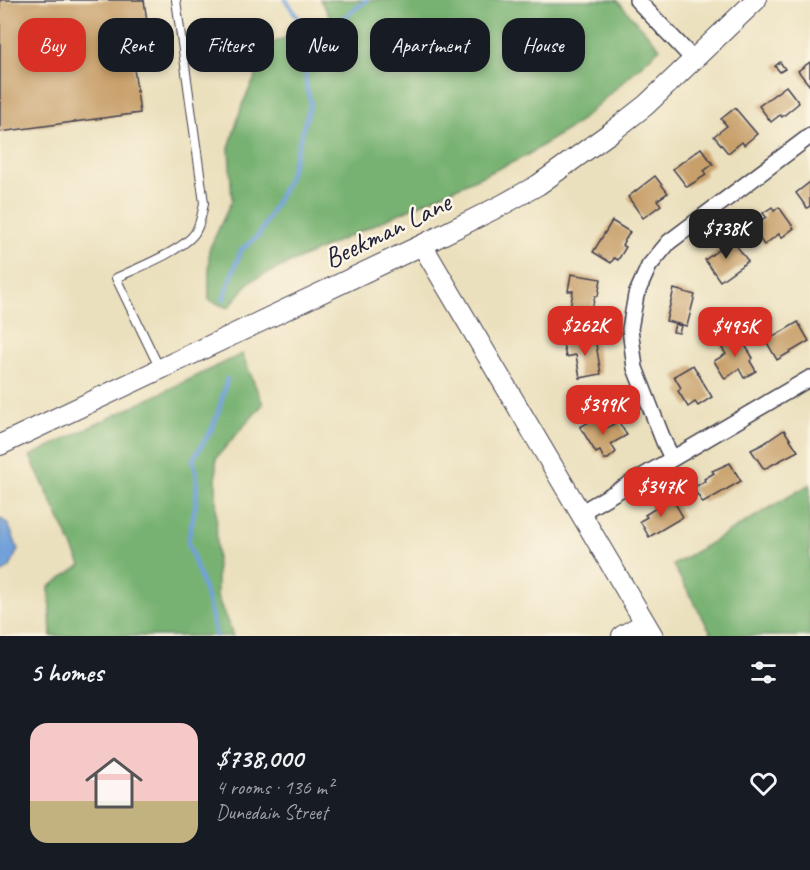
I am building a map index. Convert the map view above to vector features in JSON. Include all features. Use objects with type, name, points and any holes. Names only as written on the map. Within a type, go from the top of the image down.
[{"type":"street","points":[[637,0],[694,60]]},
{"type":"street","name":"Beekman Lane","points":[[0,445],[422,245],[502,205],[538,184],[615,130],[694,60],[756,0]]},
{"type":"street","points":[[672,458],[635,368],[630,329],[636,295],[649,266],[669,242],[810,136]]},
{"type":"street","points":[[422,245],[649,629],[622,636]]},
{"type":"street","points":[[580,513],[810,378]]},
{"type":"lane","points":[[160,369],[116,278],[183,245],[196,232],[202,217],[204,203],[176,0]]},
{"type":"green space","points":[[320,0],[617,0],[660,48],[578,123],[524,157],[250,281],[228,308],[209,300],[209,250],[232,200],[229,148],[242,105],[258,72],[274,72],[274,43],[286,38],[286,72],[358,72],[358,18],[331,18]]},
{"type":"green space","points":[[242,354],[263,404],[216,458],[217,596],[233,636],[51,636],[49,587],[81,565],[30,456]]},
{"type":"green space","points":[[810,484],[810,636],[713,636],[673,565]]},
{"type":"water","points":[[0,518],[8,524],[18,549],[10,567],[0,574]]},
{"type":"building","points":[[0,0],[144,0],[147,18],[98,18],[98,72],[134,72],[140,113],[0,132]]},
{"type":"building","points":[[780,62],[785,69],[780,72],[775,66]]},
{"type":"building","points":[[810,62],[810,86],[798,71]]},
{"type":"building","points":[[786,86],[799,103],[782,117],[780,115],[771,122],[759,106]]},
{"type":"building","points":[[735,108],[757,134],[744,145],[742,142],[728,153],[714,136],[727,126],[721,119]]},
{"type":"building","points":[[701,148],[713,164],[704,171],[706,175],[687,187],[673,169]]},
{"type":"building","points":[[655,176],[668,193],[657,200],[661,205],[643,218],[628,197]]},
{"type":"building","points":[[810,182],[810,206],[807,208],[796,193]]},
{"type":"building","points":[[772,207],[774,211],[779,207],[794,228],[781,238],[779,234],[764,245],[751,227],[766,217],[763,213]]},
{"type":"building","points":[[612,221],[630,232],[622,245],[626,247],[618,260],[614,258],[611,263],[593,252]]},
{"type":"building","points":[[730,237],[748,261],[720,281],[705,260],[721,248],[719,246]]},
{"type":"building","points":[[571,274],[601,279],[598,296],[595,296],[591,313],[570,309],[573,291],[568,291]]},
{"type":"building","points":[[674,289],[695,295],[687,326],[666,321]]},
{"type":"building","points":[[729,315],[732,320],[724,326],[720,321]]},
{"type":"building","points":[[798,322],[809,341],[777,360],[766,341]]},
{"type":"building","points":[[675,324],[681,326],[679,333],[673,332]]},
{"type":"building","points":[[738,334],[753,358],[750,361],[756,371],[744,378],[739,369],[725,379],[714,361],[726,354],[720,345]]},
{"type":"building","points":[[595,338],[601,374],[580,378],[576,355],[566,357],[563,344]]},
{"type":"building","points":[[693,365],[712,397],[698,406],[695,402],[688,407],[678,391],[681,388],[674,376]]},
{"type":"building","points":[[600,416],[607,428],[618,421],[627,435],[611,444],[616,452],[608,459],[604,459],[600,451],[596,453],[580,427]]},
{"type":"building","points":[[784,430],[798,451],[764,469],[751,450]]},
{"type":"building","points":[[730,463],[741,481],[703,503],[693,488],[714,473],[712,471]]},
{"type":"building","points":[[672,498],[683,517],[649,537],[640,521],[647,517],[645,515]]},
{"type":"waterway","points":[[223,300],[241,250],[259,235],[288,180],[311,102],[305,72],[310,61],[313,41],[286,0]]},
{"type":"waterway","points":[[343,18],[367,0]]},
{"type":"waterway","points":[[216,636],[208,601],[188,542],[196,502],[197,478],[193,459],[212,429],[227,379]]}]
